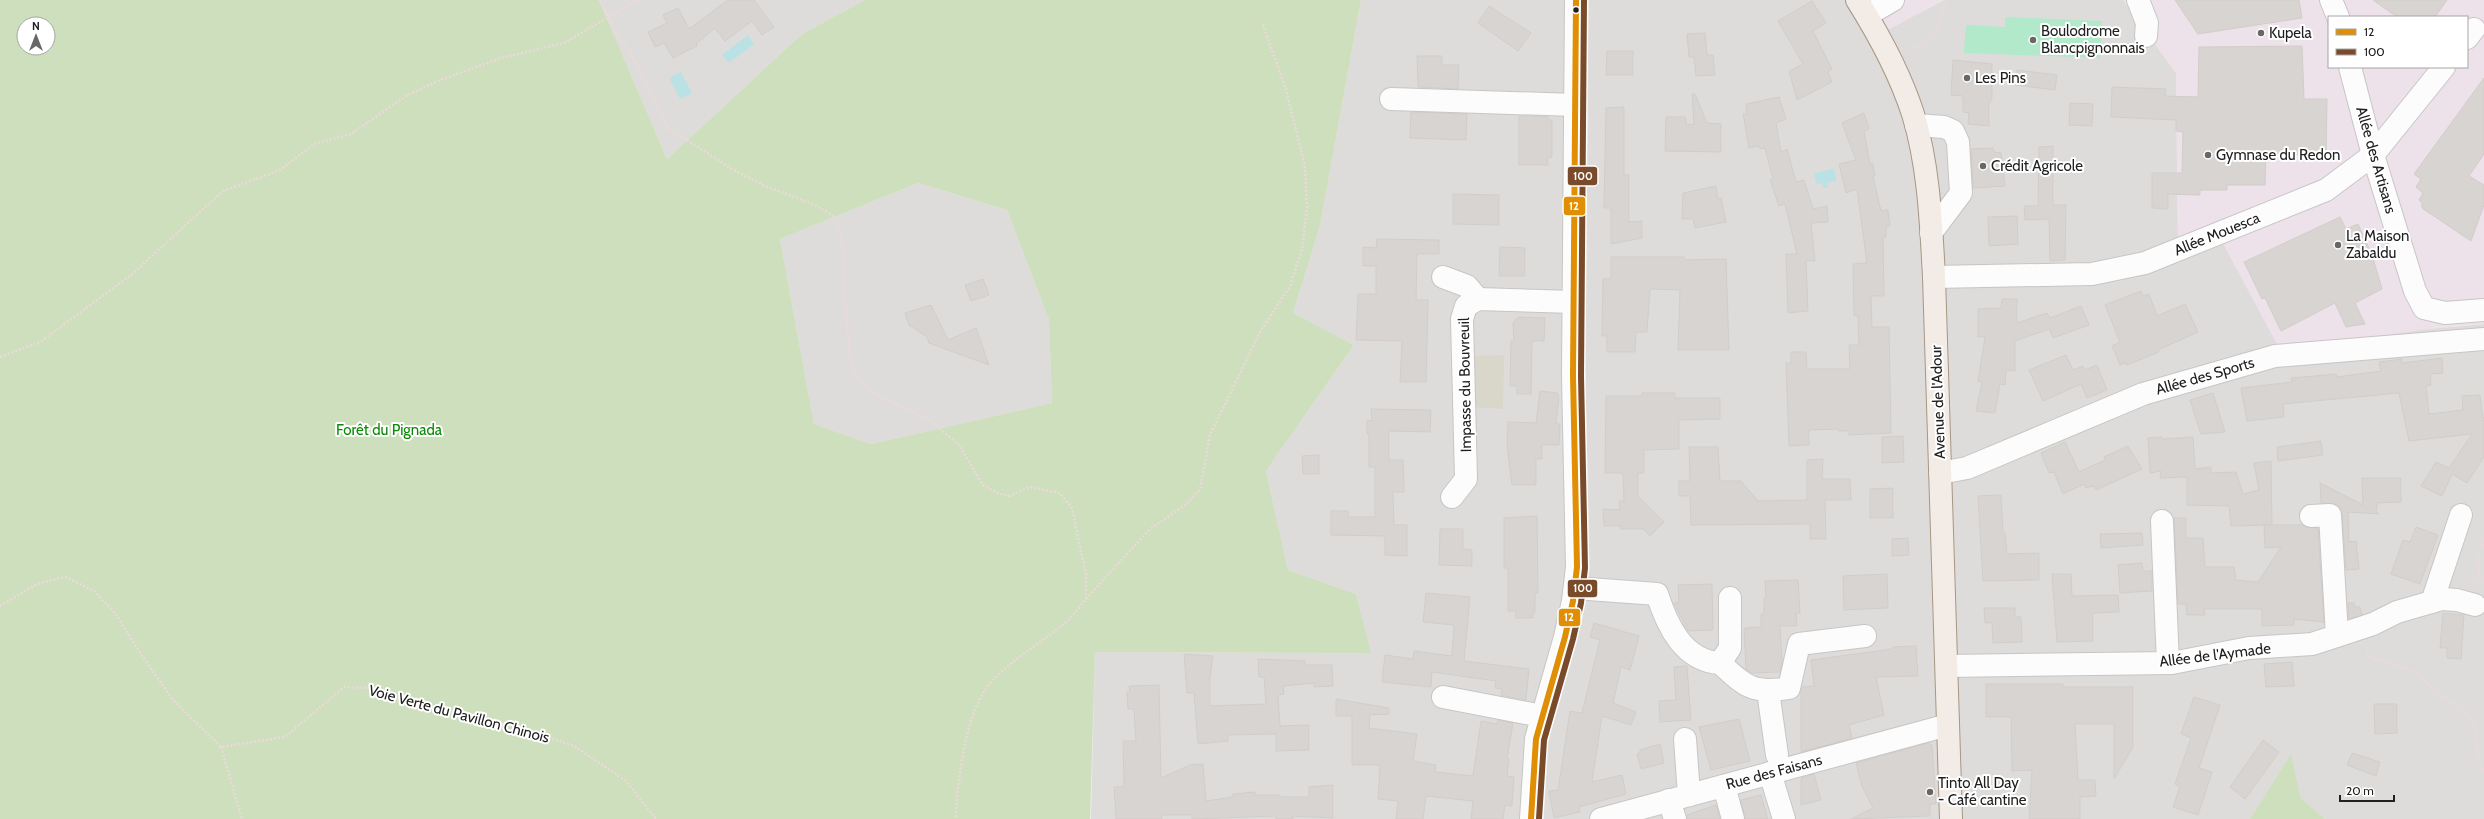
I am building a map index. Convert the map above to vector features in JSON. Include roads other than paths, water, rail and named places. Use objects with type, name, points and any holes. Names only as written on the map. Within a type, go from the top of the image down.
[{"type":"main road","name":"Avenue de l'Adour","points":[[1862,8],[1901,85],[1916,126],[1924,169],[1934,277],[1951,819]]},
{"type":"street","points":[[1530,819],[1536,739],[1565,637],[1575,588],[1577,534],[1573,376],[1576,0]]},
{"type":"street","points":[[1862,8],[1893,0]]},
{"type":"street","points":[[2138,0],[2147,23],[2146,36]]},
{"type":"street","points":[[2331,0],[2338,16]]},
{"type":"street","name":"Allée des Artisans","points":[[2350,68],[2373,155],[2415,291],[2424,308],[2444,313],[2484,310]]},
{"type":"street","name":"Allée Mouesca","points":[[1934,277],[2092,274],[2145,263],[2326,190],[2373,155],[2443,68]]},
{"type":"street","points":[[1391,98],[1575,105]]},
{"type":"street","points":[[1916,126],[1944,127],[1953,132],[1958,142],[1961,193],[1931,233]]},
{"type":"street","points":[[1443,277],[1467,286],[1478,300]]},
{"type":"street","name":"Impasse du Bouvreuil","points":[[1452,497],[1466,479],[1462,319],[1466,306],[1478,300],[1574,302]]},
{"type":"street","name":"Allée des Sports","points":[[1940,473],[1968,468],[2143,394],[2275,356],[2484,339]]},
{"type":"street","points":[[2311,516],[2330,515],[2337,636]]},
{"type":"street","points":[[2432,602],[2461,515]]},
{"type":"street","points":[[2162,521],[2168,663]]},
{"type":"street","points":[[1575,588],[1657,594],[1665,619],[1676,637],[1693,655],[1709,663],[1720,663],[1745,686],[1768,692],[1789,688],[1799,644],[1866,636]]},
{"type":"street","points":[[1720,663],[1730,648],[1730,598]]},
{"type":"street","name":"Allée de l'Aymade","points":[[1947,666],[2168,663],[2231,653],[2249,648],[2312,644],[2364,627],[2397,612],[2442,599],[2457,600],[2475,605]]},
{"type":"street","points":[[1768,692],[1774,764],[1784,819]]},
{"type":"street","points":[[1443,697],[1542,716]]},
{"type":"street","name":"Rue des Faisans","points":[[1601,819],[1678,805],[1774,764],[1948,725]]},
{"type":"street","points":[[1678,805],[1685,739]]},
{"type":"street","points":[[1724,786],[1733,819]]},
{"type":"water","points":[[748,35],[754,44],[729,63],[722,55]]},
{"type":"water","points":[[681,72],[692,93],[680,99],[669,78]]},
{"type":"water","points":[[1834,169],[1837,181],[1827,182],[1828,188],[1823,188],[1822,183],[1816,184],[1814,173]]},
{"type":"place","name":"Kupela","points":[[2261,33]]},
{"type":"place","name":"Boulodrome Blancpignonnais","points":[[2033,40]]},
{"type":"place","name":"Les Pins","points":[[1967,78]]},
{"type":"place","name":"Gymnase du Redon","points":[[2208,155]]},
{"type":"place","name":"Crédit Agricole","points":[[1983,166]]},
{"type":"place","name":"La Maison Zabaldu","points":[[2338,245]]},
{"type":"place","name":"Tinto All Day - Café cantine","points":[[1930,792]]},
{"type":"park label","name":"Forêt du Pignada","points":[[389,430]]}]
